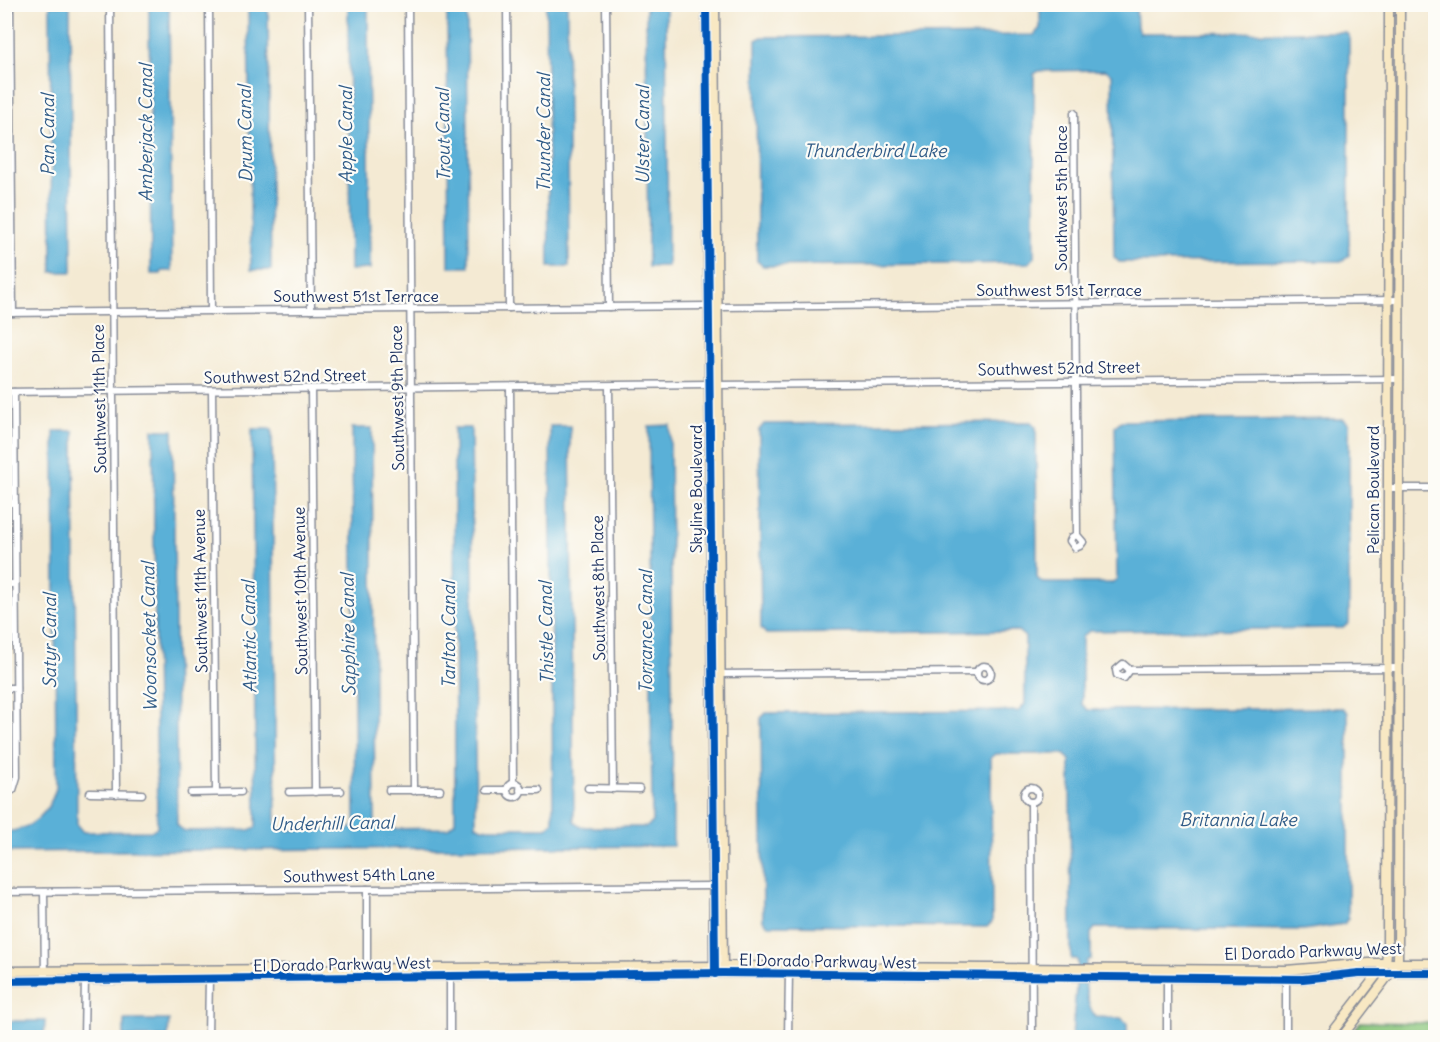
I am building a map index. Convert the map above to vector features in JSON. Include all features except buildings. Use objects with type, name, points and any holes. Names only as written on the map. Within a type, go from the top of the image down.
[{"type":"street","points":[[10,4],[8,202],[13,313]]},
{"type":"street","name":"Southwest 11th Place","points":[[110,4],[116,794]]},
{"type":"street","points":[[209,4],[211,311]]},
{"type":"street","points":[[308,4],[311,310]]},
{"type":"street","name":"Southwest 9th Place","points":[[408,4],[414,791]]},
{"type":"street","points":[[507,4],[509,309]]},
{"type":"street","points":[[606,4],[609,307]]},
{"type":"street","name":"Skyline Boulevard","points":[[706,4],[711,674],[719,970]]},
{"type":"street","name":"Skyline Boulevard","points":[[715,4],[721,674],[718,886]]},
{"type":"street","name":"Pelican Boulevard","points":[[1386,963],[1389,4]]},
{"type":"street","name":"Pelican Boulevard","points":[[1398,963],[1400,4]]},
{"type":"street","name":"Southwest 5th Place","points":[[1074,113],[1077,535]]},
{"type":"street","points":[[1389,139],[1400,139]]},
{"type":"street","name":"Southwest 51st Terrace","points":[[719,307],[1399,300]]},
{"type":"street","points":[[708,306],[719,307]]},
{"type":"street","name":"Southwest 51st Terrace","points":[[4,313],[708,306]]},
{"type":"street","name":"Southwest 52nd Street","points":[[719,385],[1399,379]]},
{"type":"street","points":[[709,384],[719,385]]},
{"type":"street","name":"Southwest 52nd Street","points":[[4,392],[709,384]]},
{"type":"street","name":"Southwest 8th Place","points":[[609,386],[613,789]]},
{"type":"street","points":[[507,790],[513,783],[510,387]]},
{"type":"street","name":"Southwest 10th Avenue","points":[[311,389],[315,792]]},
{"type":"street","name":"Southwest 11th Avenue","points":[[212,390],[216,792]]},
{"type":"street","points":[[4,792],[13,789],[17,777],[14,392]]},
{"type":"street","points":[[1388,488],[1436,488]]},
{"type":"street","points":[[4,503],[15,503]]},
{"type":"street","points":[[4,584],[15,584]]},
{"type":"street","points":[[1130,670],[1398,668]]},
{"type":"street","points":[[711,674],[977,672]]},
{"type":"street","points":[[4,688],[16,688]]},
{"type":"street","points":[[513,783],[520,790],[539,789]]},
{"type":"street","points":[[588,788],[639,789]]},
{"type":"street","points":[[389,790],[440,790]]},
{"type":"street","points":[[487,790],[507,790],[513,796],[517,795],[520,790]]},
{"type":"street","points":[[289,792],[341,791]]},
{"type":"street","points":[[191,793],[241,792]]},
{"type":"street","points":[[90,793],[142,794]]},
{"type":"street","points":[[1031,802],[1032,1038]]},
{"type":"street","name":"Southwest 54th Lane","points":[[4,892],[718,886]]},
{"type":"street","points":[[367,889],[367,973]]},
{"type":"street","points":[[44,892],[45,976]]},
{"type":"street","points":[[1328,1038],[1386,963]]},
{"type":"street","name":"El Dorado Parkway West","points":[[1286,975],[1386,963],[1436,963]]},
{"type":"street","points":[[1341,1038],[1398,963]]},
{"type":"street","name":"El Dorado Parkway West","points":[[4,971],[45,976],[719,970],[1286,975],[1436,973]]},
{"type":"street","points":[[788,1038],[789,970]]},
{"type":"street","points":[[450,972],[450,1038]]},
{"type":"street","points":[[208,1038],[209,974]]},
{"type":"street","points":[[1167,974],[1167,1038]]},
{"type":"street","points":[[1286,975],[1286,1038]]},
{"type":"street","name":"El Dorado Parkway West","points":[[4,981],[45,976]]},
{"type":"street","points":[[84,1038],[85,976]]},
{"type":"green space","points":[[1360,1022],[1435,1023],[1435,1037],[1350,1037]]},
{"type":"water","name":"Thunderbird Lake","points":[[1040,4],[1136,5],[1137,28],[1140,33],[1345,32],[1349,36],[1349,255],[1343,261],[1119,262],[1114,257],[1112,75],[1106,70],[1039,71],[1034,74],[1034,258],[1029,263],[763,266],[757,261],[756,40],[762,37],[1034,35],[1040,28]]},
{"type":"water","points":[[50,5],[70,5],[72,272],[52,272]]},
{"type":"water","points":[[149,5],[169,5],[172,271],[162,271],[161,274],[151,274]]},
{"type":"water","points":[[248,5],[268,5],[271,270],[251,270]]},
{"type":"water","points":[[348,5],[368,5],[370,269],[350,270]]},
{"type":"water","points":[[447,5],[467,5],[469,267],[449,267]]},
{"type":"water","points":[[546,5],[567,5],[569,267],[549,267]]},
{"type":"water","points":[[646,5],[666,5],[668,266],[648,267]]},
{"type":"water","name":"Britannia Lake","points":[[1344,419],[1349,424],[1349,623],[1343,628],[1089,631],[1082,637],[1082,704],[1088,710],[1343,708],[1348,713],[1348,918],[1344,924],[1303,930],[1095,928],[1091,933],[1091,959],[1087,960],[1085,973],[1089,1005],[1096,1017],[1121,1018],[1127,1023],[1127,1037],[1072,1037],[1078,964],[1077,959],[1071,959],[1070,760],[1064,754],[996,754],[991,758],[992,922],[987,927],[768,925],[763,920],[761,718],[766,713],[1019,711],[1025,704],[1025,637],[1018,631],[766,634],[761,628],[759,430],[764,424],[1031,422],[1036,427],[1037,578],[1043,583],[1111,583],[1117,579],[1115,426],[1121,421]]},
{"type":"water","points":[[670,425],[673,846],[5,852],[5,832],[23,828],[38,819],[49,806],[56,788],[54,431],[74,431],[77,825],[83,832],[151,831],[157,827],[153,430],[173,430],[177,825],[184,831],[249,830],[256,827],[252,429],[272,429],[276,824],[283,830],[351,829],[355,824],[352,428],[372,428],[375,823],[382,829],[448,828],[455,822],[454,428],[471,428],[476,825],[482,828],[547,828],[553,822],[550,426],[570,426],[574,821],[581,827],[646,827],[652,823],[649,426]]},
{"type":"water","points":[[124,1020],[169,1020],[168,1037],[124,1037]]},
{"type":"water","points":[[4,1021],[45,1021],[44,1037],[5,1037]]},
{"type":"cycle path","points":[[706,4],[715,974]]},
{"type":"cycle path","points":[[4,981],[723,973],[1303,979],[1359,973],[1436,973]]},
{"type":"water label","name":"Amberjack Canal","points":[[145,133]]},
{"type":"water label","name":"Thunder Canal","points":[[543,133]]},
{"type":"water label","name":"Drum Canal","points":[[245,134]]},
{"type":"water label","name":"Pan Canal","points":[[47,135]]},
{"type":"water label","name":"Apple Canal","points":[[345,135]]},
{"type":"water label","name":"Trout Canal","points":[[443,135]]},
{"type":"water label","name":"Ulster Canal","points":[[642,135]]},
{"type":"water label","name":"Torrance Canal","points":[[645,632]]},
{"type":"water label","name":"Thistle Canal","points":[[546,633]]},
{"type":"water label","name":"Sapphire Canal","points":[[348,635]]},
{"type":"water label","name":"Tarlton Canal","points":[[448,635]]},
{"type":"water label","name":"Woonsocket Canal","points":[[149,637]]},
{"type":"water label","name":"Atlantic Canal","points":[[249,637]]},
{"type":"water label","name":"Satyr Canal","points":[[49,641]]},
{"type":"water label","name":"Underhill Canal","points":[[332,823]]}]
